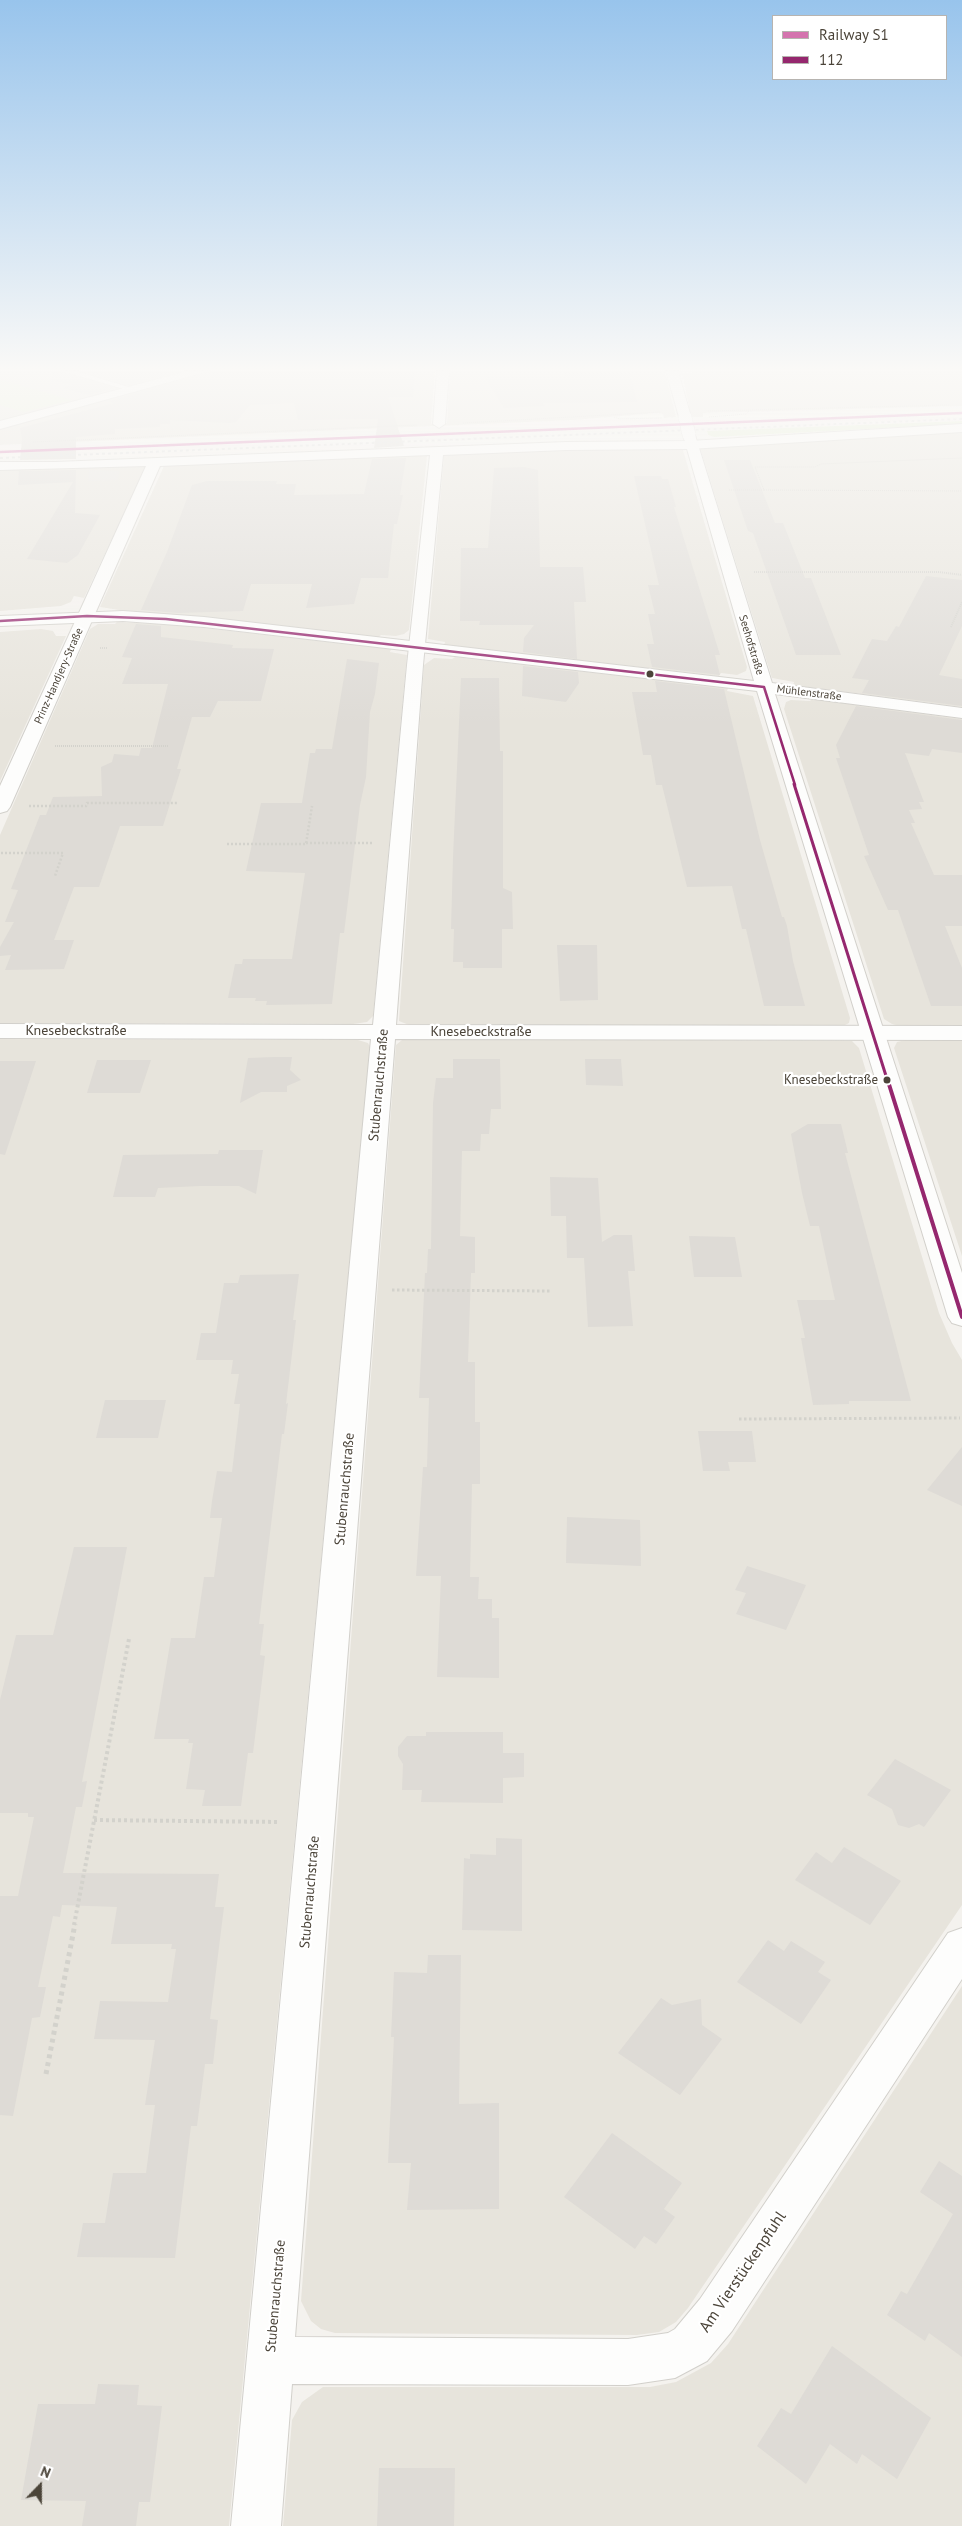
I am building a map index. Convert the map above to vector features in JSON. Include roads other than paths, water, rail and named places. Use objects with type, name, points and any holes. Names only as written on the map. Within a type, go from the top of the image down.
[{"type":"street","name":"Prinz-Handjery-Straße","points":[[0,808],[143,489]]},
{"type":"street","name":"Stubenrauchstraße","points":[[256,2526],[417,647],[433,489]]},
{"type":"street","name":"Seehofstraße","points":[[704,489],[764,687],[962,1317]]},
{"type":"street","name":"Mühlenstraße","points":[[0,621],[123,616],[204,622],[764,687],[962,713]]},
{"type":"street","name":"Knesebeckstraße","points":[[0,1031],[962,1033]]},
{"type":"street","name":"Am Vierstückenpfuhl","points":[[270,2360],[628,2362],[675,2355],[691,2345],[716,2315],[962,1945]]},
{"type":"place","name":"Knesebeckstraße","points":[[887,1080]]}]
